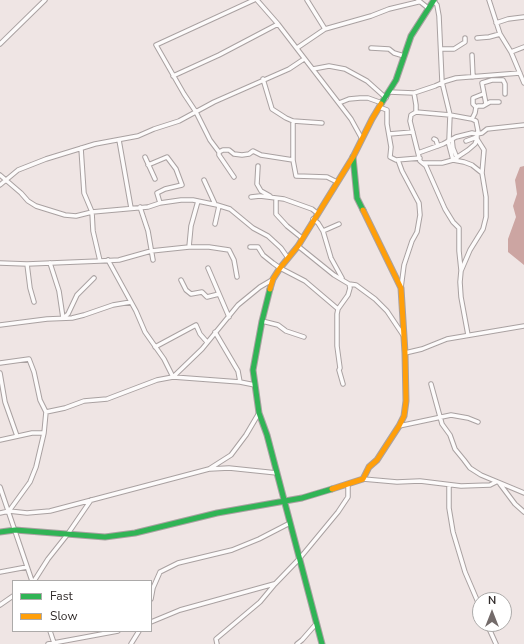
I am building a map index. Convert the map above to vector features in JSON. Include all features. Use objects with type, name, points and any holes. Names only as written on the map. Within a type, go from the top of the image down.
[{"type":"street","points":[[0,44],[45,0]]},
{"type":"street","points":[[234,177],[210,140],[196,112],[173,76],[156,45],[256,0],[278,24],[352,119],[362,139]]},
{"type":"street","points":[[307,0],[325,29]]},
{"type":"street","points":[[322,644],[267,435],[259,413],[253,370],[255,356],[273,279],[298,246],[317,212],[353,157],[398,74],[411,36],[434,0],[437,5],[439,16],[442,82],[450,115],[450,140],[453,160]]},
{"type":"street","points":[[489,0],[500,34],[511,52],[524,83]]},
{"type":"street","points":[[297,48],[325,29],[371,16],[389,9],[418,1],[428,8]]},
{"type":"street","points":[[496,23],[508,19],[524,17]]},
{"type":"street","points":[[173,76],[219,56],[278,24]]},
{"type":"street","points":[[477,38],[490,37],[500,34]]},
{"type":"street","points":[[441,49],[454,49],[465,42],[465,38]]},
{"type":"street","points":[[511,52],[524,47]]},
{"type":"street","points":[[371,48],[389,48],[394,53],[404,56]]},
{"type":"street","points":[[472,55],[473,77]]},
{"type":"street","points":[[0,185],[18,170],[46,159],[95,144],[138,136],[154,128],[179,121],[214,102],[263,79],[279,74],[304,59]]},
{"type":"street","points":[[313,69],[329,66],[345,69],[367,81],[386,98]]},
{"type":"street","points":[[389,92],[414,93],[456,78],[520,73]]},
{"type":"street","points":[[263,79],[272,109],[293,121],[322,123]]},
{"type":"street","points":[[486,104],[482,83],[492,80],[503,80],[505,84],[505,94]]},
{"type":"street","points":[[414,93],[416,112]]},
{"type":"street","points":[[472,119],[476,107],[473,104],[473,98],[483,94]]},
{"type":"street","points":[[339,103],[349,99],[368,98],[381,105],[387,110],[390,157],[396,160],[420,158]]},
{"type":"street","points":[[476,107],[490,102],[499,102]]},
{"type":"street","points":[[468,335],[461,297],[459,228],[453,222],[445,209],[426,166],[420,160],[410,118],[412,114],[416,112],[450,115],[476,120],[477,137]]},
{"type":"street","points":[[293,121],[292,142],[296,176],[327,177],[337,182]]},
{"type":"street","points":[[423,164],[442,163],[457,158],[468,150],[477,137],[487,129],[524,125]]},
{"type":"street","points":[[389,134],[413,132]]},
{"type":"street","points":[[418,153],[472,133],[477,137],[484,150],[482,173],[486,197],[486,217],[482,229],[470,250],[461,271]]},
{"type":"street","points":[[466,141],[477,137]]},
{"type":"street","points":[[434,139],[436,140],[438,146]]},
{"type":"street","points":[[119,140],[130,208]]},
{"type":"street","points":[[450,140],[457,158]]},
{"type":"street","points":[[81,148],[84,193],[92,212],[93,231],[100,261]]},
{"type":"street","points":[[219,152],[229,150],[234,154],[242,155],[249,154],[253,151],[261,155],[293,160]]},
{"type":"street","points":[[145,157],[154,179]]},
{"type":"street","points":[[148,165],[167,157],[176,169],[182,185],[165,189],[157,193],[160,203]]},
{"type":"street","points":[[353,157],[357,198],[402,288]]},
{"type":"street","points":[[363,479],[369,467],[377,460],[399,426],[406,408],[402,288],[404,265],[417,232],[420,214],[419,203],[402,171],[398,160]]},
{"type":"street","points":[[453,160],[472,164],[482,173]]},
{"type":"street","points":[[258,166],[257,184],[261,191],[274,198]]},
{"type":"street","points":[[0,175],[21,193],[28,202],[36,206],[76,216],[92,212],[148,207],[160,203],[181,200],[198,200],[214,204],[230,210],[253,228],[268,236],[281,248],[288,258]]},
{"type":"street","points":[[204,180],[214,204]]},
{"type":"street","points":[[251,197],[274,198],[296,203],[317,212]]},
{"type":"street","points":[[274,198],[276,214],[287,226],[302,238]]},
{"type":"street","points":[[189,247],[191,226],[198,200]]},
{"type":"street","points":[[215,224],[219,206]]},
{"type":"street","points":[[140,207],[148,231],[153,260]]},
{"type":"street","points":[[313,219],[318,223],[323,231],[331,258],[342,279]]},
{"type":"street","points":[[323,231],[339,224]]},
{"type":"street","points":[[298,246],[334,275],[349,284],[356,285],[387,311],[402,332],[404,342]]},
{"type":"street","points":[[0,263],[28,264],[119,260],[151,251],[189,247],[220,248],[229,250],[234,260],[237,277]]},
{"type":"street","points":[[250,247],[258,247],[263,254],[280,268],[305,281],[338,309]]},
{"type":"street","points":[[108,260],[146,332],[164,359],[173,377]]},
{"type":"street","points":[[50,263],[59,291],[63,318]]},
{"type":"street","points":[[28,264],[30,288],[34,302]]},
{"type":"street","points":[[208,268],[228,317]]},
{"type":"street","points":[[63,318],[68,314],[77,295],[94,278]]},
{"type":"street","points":[[173,377],[207,342],[238,305],[249,295],[273,279]]},
{"type":"street","points":[[182,280],[186,290],[192,294],[202,292],[207,297],[219,294]]},
{"type":"street","points":[[343,384],[339,370],[337,346],[338,309],[348,295],[350,288],[349,284]]},
{"type":"street","points":[[0,325],[72,318],[113,305],[131,302]]},
{"type":"street","points":[[262,321],[278,325],[286,331],[304,336]]},
{"type":"street","points":[[155,347],[196,325],[200,334],[207,342]]},
{"type":"street","points":[[405,352],[422,349],[447,339],[524,326]]},
{"type":"street","points":[[215,332],[238,371],[240,382]]},
{"type":"street","points":[[0,363],[29,359],[34,372],[40,400],[46,412],[44,433],[36,467],[30,482],[9,511]]},
{"type":"street","points":[[0,373],[5,402],[17,436]]},
{"type":"street","points":[[46,412],[65,408],[84,401],[107,399],[157,380],[173,377],[240,382],[255,385]]},
{"type":"street","points":[[431,384],[442,424],[450,435],[455,449],[464,460],[476,471],[498,483],[524,493]]},
{"type":"street","points":[[209,469],[231,454],[246,435],[259,413]]},
{"type":"street","points":[[399,426],[440,416],[451,415],[468,418],[478,422]]},
{"type":"street","points":[[0,440],[32,433],[44,433]]},
{"type":"street","points":[[0,513],[9,511],[27,513],[50,511],[209,469],[229,468],[277,473]]},
{"type":"street","points":[[0,532],[15,530],[105,537],[135,533],[217,513],[284,501],[348,486],[352,482],[363,479],[397,482],[420,481],[449,485],[490,485],[498,483]]},
{"type":"street","points":[[498,483],[515,504],[524,512]]},
{"type":"street","points":[[449,485],[449,508],[453,532],[465,572],[474,592]]},
{"type":"street","points":[[217,644],[216,639],[260,602],[300,558],[338,512],[348,497],[348,486]]},
{"type":"street","points":[[0,487],[33,580]]},
{"type":"street","points":[[34,580],[91,500]]},
{"type":"street","points":[[152,594],[160,572],[178,563],[232,550],[259,539],[290,523]]},
{"type":"street","points":[[0,572],[28,567]]},
{"type":"street","points":[[152,622],[180,610],[275,584]]},
{"type":"street","points":[[0,605],[12,597]]},
{"type":"street","points":[[297,644],[316,624]]},
{"type":"street","points":[[50,632],[54,643]]},
{"type":"street","points":[[48,644],[113,632]]},
{"type":"street","points":[[131,644],[138,632]]},
{"type":"street","points":[[491,632],[496,644]]},
{"type":"shaded area","points":[[524,166],[524,265],[508,252],[508,239],[516,217],[513,206],[517,194],[515,180],[520,167]]},
{"type":"traffic: fast","points":[[381,104],[396,80],[411,36],[434,0]]},
{"type":"traffic: fast","points":[[353,157],[357,198],[363,210]]},
{"type":"traffic: fast","points":[[270,289],[262,321],[253,370],[259,413],[267,435],[322,644]]},
{"type":"traffic: fast","points":[[0,532],[15,530],[105,537],[135,533],[217,513],[302,498],[332,489]]},
{"type":"traffic: slow","points":[[270,289],[273,279],[298,246],[353,157],[381,104]]},
{"type":"traffic: slow","points":[[332,489],[363,479],[369,467],[377,460],[399,426],[404,416],[406,401],[401,288],[363,210]]}]
